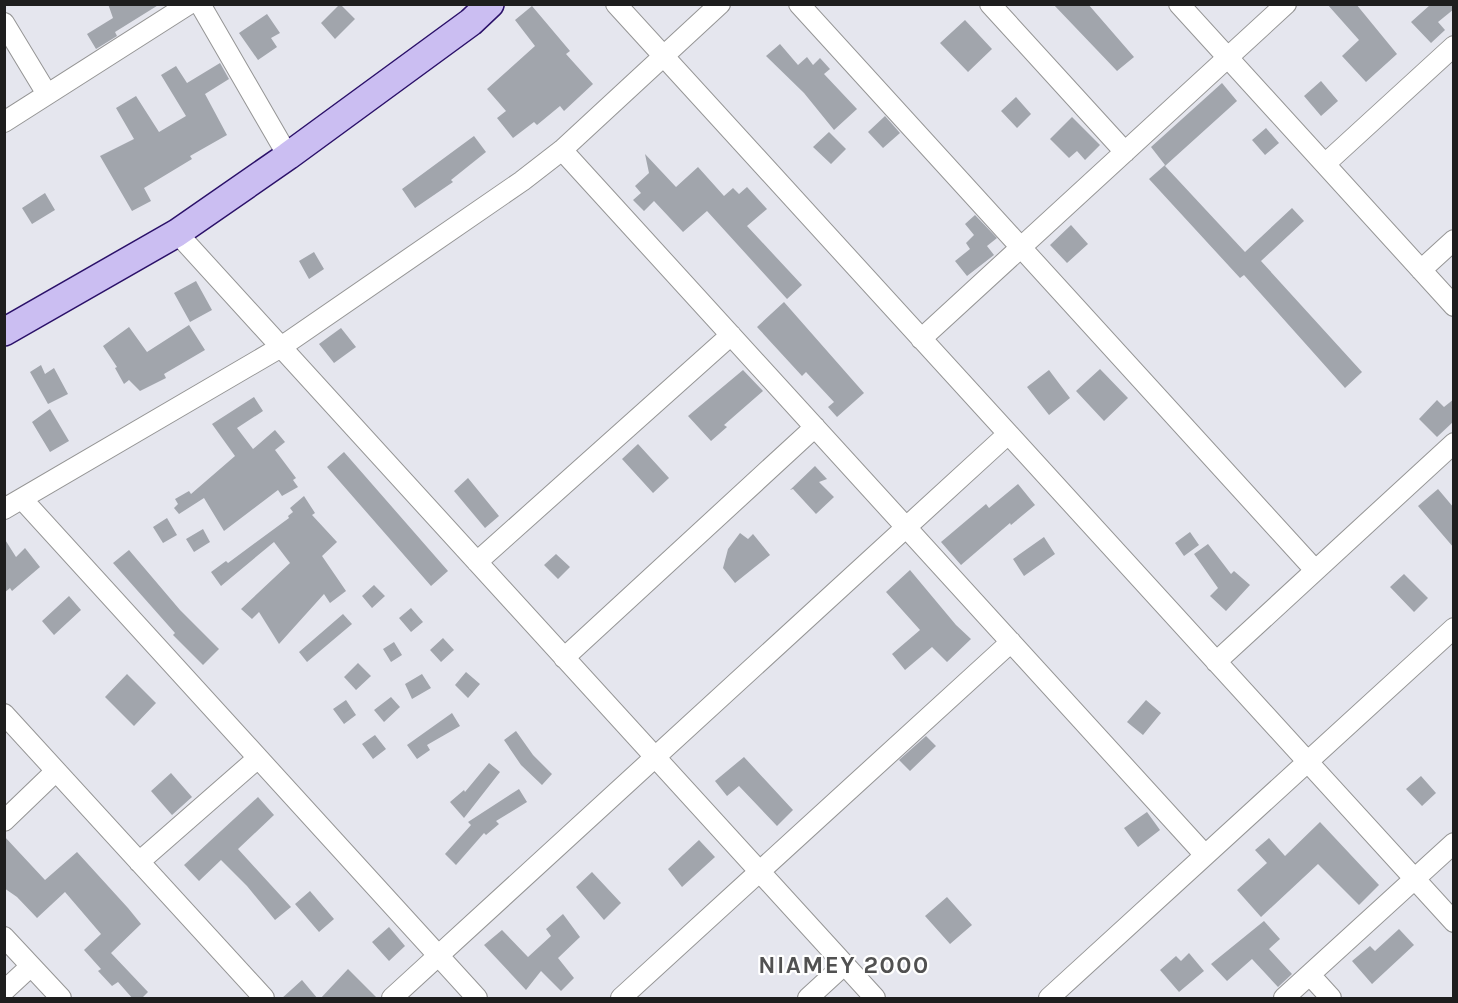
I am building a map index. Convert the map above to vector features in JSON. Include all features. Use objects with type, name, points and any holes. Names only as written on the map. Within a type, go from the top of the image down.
[{"type":"street","points":[[4,122],[189,4]]},
{"type":"street","points":[[200,4],[288,156]]},
{"type":"street","points":[[5,331],[177,233],[288,156],[471,22],[490,4]]},
{"type":"street","points":[[616,4],[1454,922]]},
{"type":"street","points":[[477,999],[258,758],[13,504],[281,347],[522,182],[562,150],[720,4]]},
{"type":"street","points":[[799,4],[1315,570]]},
{"type":"street","points":[[990,4],[1125,152]]},
{"type":"street","points":[[1179,4],[1454,306]]},
{"type":"street","points":[[921,339],[1286,4]]},
{"type":"street","points":[[4,23],[47,94]]},
{"type":"street","points":[[1325,164],[1454,46]]},
{"type":"street","points":[[562,150],[1205,855]]},
{"type":"street","points":[[177,233],[875,999]]},
{"type":"street","points":[[1421,270],[1454,240]]},
{"type":"street","points":[[477,562],[731,335]]},
{"type":"street","points":[[564,657],[815,427]]},
{"type":"street","points":[[392,999],[1008,434]]},
{"type":"street","points":[[1216,662],[1454,444]]},
{"type":"street","points":[[1049,999],[1454,628]]},
{"type":"street","points":[[621,999],[1011,642]]},
{"type":"street","points":[[4,714],[264,999]]},
{"type":"street","points":[[139,862],[258,758]]},
{"type":"street","points":[[4,821],[56,771]]},
{"type":"street","points":[[1284,999],[1454,843]]},
{"type":"street","points":[[4,937],[61,999]]},
{"type":"street","points":[[808,999],[844,965]]},
{"type":"street","points":[[4,991],[31,966]]},
{"type":"street","points":[[1310,975],[1331,999]]},
{"type":"building","points":[[108,4],[160,4],[115,32],[117,36],[96,49],[87,34],[113,18]]},
{"type":"building","points":[[340,4],[355,19],[335,39],[321,23]]},
{"type":"building","points":[[1053,4],[1088,4],[1134,57],[1117,71]]},
{"type":"building","points":[[1327,4],[1356,4],[1397,54],[1366,82],[1342,56],[1359,40]]},
{"type":"building","points":[[1454,4],[1454,9],[1438,22],[1445,30],[1431,43],[1411,22],[1430,5]]},
{"type":"building","points":[[532,6],[570,51],[566,54],[593,84],[564,111],[560,106],[537,125],[534,122],[513,138],[497,118],[506,111],[487,89],[535,46],[515,20]]},
{"type":"building","points":[[267,14],[280,33],[271,38],[277,47],[258,60],[239,33]]},
{"type":"building","points":[[965,20],[992,49],[968,72],[940,43]]},
{"type":"building","points":[[780,44],[798,65],[807,57],[813,65],[820,58],[830,69],[824,74],[857,109],[834,130],[804,93],[766,56]]},
{"type":"building","points":[[220,63],[229,79],[205,94],[227,135],[190,156],[192,159],[144,188],[151,201],[132,211],[100,156],[134,139],[116,108],[136,96],[159,132],[186,116],[161,75],[176,66],[187,83]]},
{"type":"building","points":[[1321,81],[1338,101],[1321,116],[1304,96]]},
{"type":"building","points":[[1222,83],[1237,101],[1165,166],[1245,252],[1292,208],[1304,221],[1261,261],[1362,372],[1345,388],[1244,275],[1240,278],[1149,179],[1165,165],[1151,147]]},
{"type":"building","points":[[1016,97],[1031,114],[1017,128],[1001,111]]},
{"type":"building","points":[[885,116],[900,133],[883,148],[868,132]]},
{"type":"building","points":[[1072,117],[1100,145],[1085,160],[1077,151],[1069,158],[1050,139]]},
{"type":"building","points":[[1266,128],[1279,143],[1265,155],[1252,140]]},
{"type":"building","points":[[829,132],[846,149],[831,164],[813,147]]},
{"type":"building","points":[[474,136],[486,152],[451,180],[453,182],[415,208],[402,189]]},
{"type":"building","points":[[645,154],[676,187],[698,167],[724,196],[733,188],[739,194],[747,187],[767,209],[747,226],[802,285],[787,299],[707,211],[683,232],[654,201],[644,211],[633,200],[641,193],[635,186],[649,173]]},
{"type":"building","points":[[45,193],[55,210],[32,224],[22,208]]},
{"type":"building","points":[[975,215],[997,238],[987,246],[994,255],[967,276],[955,261],[970,249],[966,243],[974,235],[965,224]]},
{"type":"building","points":[[1071,225],[1088,244],[1067,263],[1050,245]]},
{"type":"building","points":[[314,252],[324,269],[309,279],[299,261]]},
{"type":"building","points":[[196,281],[212,310],[190,322],[174,293]]},
{"type":"building","points":[[784,302],[864,393],[837,417],[828,407],[834,402],[806,372],[802,376],[757,327]]},
{"type":"building","points":[[189,325],[205,350],[164,374],[166,378],[140,391],[129,380],[124,384],[115,368],[117,367],[103,346],[129,327],[147,352]]},
{"type":"building","points":[[341,328],[356,347],[334,363],[319,344]]},
{"type":"building","points":[[41,365],[45,374],[54,368],[68,394],[48,404],[30,372]]},
{"type":"building","points":[[1100,369],[1128,398],[1104,421],[1076,391]]},
{"type":"building","points":[[743,370],[763,391],[724,425],[727,427],[711,441],[688,416]]},
{"type":"building","points":[[1049,370],[1070,398],[1049,415],[1027,387]]},
{"type":"building","points":[[254,397],[263,411],[237,428],[253,449],[275,430],[285,442],[275,450],[296,478],[293,480],[298,487],[282,496],[278,490],[224,531],[204,498],[179,514],[174,508],[178,504],[175,499],[189,491],[191,494],[235,456],[212,424]]},
{"type":"building","points":[[1454,399],[1454,421],[1437,437],[1419,419],[1437,400],[1444,407]]},
{"type":"building","points":[[50,409],[69,441],[50,452],[32,422]]},
{"type":"building","points":[[638,444],[669,478],[653,493],[622,459]]},
{"type":"building","points":[[344,452],[448,571],[431,586],[327,467]]},
{"type":"building","points":[[815,466],[827,479],[819,482],[834,497],[816,514],[793,489],[790,490]]},
{"type":"building","points":[[468,478],[499,516],[485,528],[454,491]]},
{"type":"building","points":[[1018,484],[1035,505],[961,565],[941,542],[986,504],[989,508]]},
{"type":"building","points":[[1438,489],[1454,508],[1454,548],[1418,506]]},
{"type":"building","points":[[304,496],[315,513],[312,515],[337,542],[322,556],[346,591],[330,603],[324,594],[279,644],[259,612],[252,619],[241,609],[290,563],[274,542],[221,586],[211,572],[226,561],[228,563],[289,518],[288,516],[293,512],[290,508]]},
{"type":"building","points":[[167,518],[177,535],[163,543],[153,527]]},
{"type":"building","points":[[203,529],[210,542],[194,552],[186,539]]},
{"type":"building","points":[[1190,532],[1199,545],[1184,556],[1175,543]]},
{"type":"building","points":[[740,533],[748,539],[753,534],[770,555],[735,583],[723,568],[728,549]]},
{"type":"building","points":[[1044,537],[1055,554],[1024,576],[1013,559]]},
{"type":"building","points":[[4,538],[16,557],[25,548],[40,567],[12,591],[10,588],[4,593]]},
{"type":"building","points":[[1208,544],[1231,574],[1234,571],[1250,585],[1226,611],[1210,596],[1218,588],[1194,554]]},
{"type":"building","points":[[129,550],[180,610],[219,649],[203,665],[173,635],[175,633],[113,563]]},
{"type":"building","points":[[556,554],[570,567],[558,579],[544,565]]},
{"type":"building","points":[[910,570],[956,625],[971,639],[947,662],[932,647],[905,670],[892,654],[920,630],[886,592]]},
{"type":"building","points":[[1404,574],[1428,598],[1414,612],[1390,587]]},
{"type":"building","points":[[374,585],[385,596],[372,608],[362,596]]},
{"type":"building","points":[[69,596],[81,610],[54,635],[42,621]]},
{"type":"building","points":[[411,608],[423,622],[411,632],[399,618]]},
{"type":"building","points":[[343,614],[352,624],[307,662],[299,652]]},
{"type":"building","points":[[443,638],[454,650],[441,662],[430,650]]},
{"type":"building","points":[[394,642],[402,655],[391,662],[383,649]]},
{"type":"building","points":[[358,663],[371,676],[356,690],[344,677]]},
{"type":"building","points":[[466,672],[480,684],[468,698],[455,685]]},
{"type":"building","points":[[127,674],[156,703],[134,726],[105,697]]},
{"type":"building","points":[[422,674],[431,688],[412,699],[405,684]]},
{"type":"building","points":[[391,697],[400,707],[384,722],[374,710]]},
{"type":"building","points":[[346,700],[356,715],[344,724],[333,709]]},
{"type":"building","points":[[1146,700],[1161,713],[1143,735],[1127,722]]},
{"type":"building","points":[[452,713],[460,726],[427,745],[430,750],[417,759],[407,745]]},
{"type":"building","points":[[516,731],[533,755],[552,774],[542,785],[521,765],[504,740]]},
{"type":"building","points":[[375,735],[386,749],[373,759],[362,744]]},
{"type":"building","points":[[926,736],[936,746],[910,771],[899,760]]},
{"type":"building","points":[[744,757],[793,810],[777,826],[739,786],[727,796],[715,781]]},
{"type":"building","points":[[489,763],[500,772],[464,818],[450,802],[464,790],[465,792]]},
{"type":"building","points":[[171,773],[192,797],[172,815],[151,791]]},
{"type":"building","points":[[1421,776],[1436,793],[1422,806],[1406,789]]},
{"type":"building","points":[[519,789],[527,802],[496,821],[499,824],[486,835],[484,833],[456,865],[445,854],[471,825],[468,822]]},
{"type":"building","points":[[258,797],[274,815],[238,849],[291,907],[275,920],[247,886],[221,860],[199,881],[184,865]]},
{"type":"building","points":[[1147,812],[1160,830],[1138,847],[1124,828]]},
{"type":"building","points":[[1320,822],[1379,885],[1359,905],[1318,864],[1261,917],[1237,890],[1267,863],[1255,850],[1269,838],[1285,856]]},
{"type":"building","points":[[4,836],[45,880],[77,852],[128,908],[141,924],[111,953],[148,992],[141,999],[133,999],[118,982],[112,986],[98,971],[101,969],[84,950],[101,934],[65,892],[37,918],[17,897],[4,888]]},
{"type":"building","points":[[699,840],[715,857],[682,887],[668,869]]},
{"type":"building","points":[[592,872],[621,903],[604,920],[576,887]]},
{"type":"building","points":[[310,891],[334,919],[319,932],[295,904]]},
{"type":"building","points":[[947,897],[972,925],[950,944],[925,916]]},
{"type":"building","points":[[563,914],[580,937],[558,958],[574,978],[561,991],[541,971],[526,990],[484,945],[502,930],[528,957],[551,936],[546,929]]},
{"type":"building","points":[[1264,921],[1280,939],[1269,949],[1292,974],[1278,987],[1252,959],[1227,981],[1211,964]]},
{"type":"building","points":[[389,927],[405,946],[389,961],[372,942]]},
{"type":"building","points":[[1399,929],[1414,945],[1372,984],[1352,961],[1370,946],[1375,951]]},
{"type":"building","points":[[1189,953],[1204,971],[1179,992],[1160,970],[1176,956],[1181,961]]},
{"type":"building","points":[[348,969],[378,999],[320,999]]},
{"type":"building","points":[[302,980],[318,999],[281,999]]},
{"type":"district","name":"NIAMEY 2000","points":[[844,965]]}]
